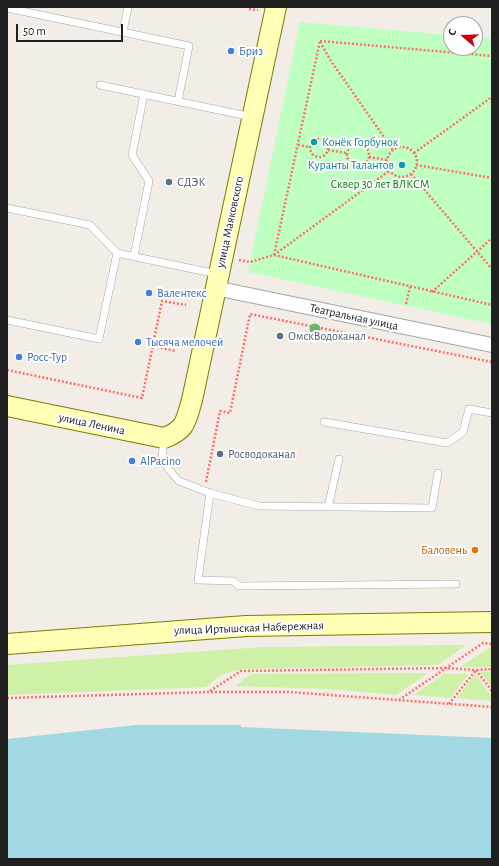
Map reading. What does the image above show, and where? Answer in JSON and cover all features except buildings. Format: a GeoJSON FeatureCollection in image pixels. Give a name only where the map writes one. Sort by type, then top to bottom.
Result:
{"type":"FeatureCollection","features":[{"type":"Feature","properties":{"kind":"main road","name":"улица Маяковского"},"geometry":{"type":"LineString","coordinates":[[170,436],[185,422],[192,400],[252,117],[268,9]]}},
{"type":"Feature","properties":{"kind":"main road","name":"улица Ленина"},"geometry":{"type":"LineString","coordinates":[[7,406],[170,436]]}},
{"type":"Feature","properties":{"kind":"main road","name":"улица Иртышская Набережная"},"geometry":{"type":"LineString","coordinates":[[7,644],[246,626],[492,622]]}},
{"type":"Feature","properties":{"kind":"street","name":"Театральная улица"},"geometry":{"type":"LineString","coordinates":[[218,273],[492,345]]}},
{"type":"Feature","properties":{"kind":"lane"},"geometry":{"type":"LineString","coordinates":[[123,32],[128,7]]}},
{"type":"Feature","properties":{"kind":"lane"},"geometry":{"type":"LineString","coordinates":[[7,8],[189,46],[178,101]]}},
{"type":"Feature","properties":{"kind":"lane"},"geometry":{"type":"LineString","coordinates":[[100,85],[252,117]]}},
{"type":"Feature","properties":{"kind":"lane"},"geometry":{"type":"LineString","coordinates":[[134,256],[149,181],[132,155],[144,94]]}},
{"type":"Feature","properties":{"kind":"lane"},"geometry":{"type":"LineString","coordinates":[[7,208],[90,225],[117,253],[218,273]]}},
{"type":"Feature","properties":{"kind":"lane"},"geometry":{"type":"LineString","coordinates":[[7,320],[99,339],[117,253]]}},
{"type":"Feature","properties":{"kind":"lane"},"geometry":{"type":"LineString","coordinates":[[324,422],[447,443],[462,432],[469,409],[492,413]]}},
{"type":"Feature","properties":{"kind":"lane"},"geometry":{"type":"LineString","coordinates":[[170,436],[162,457],[169,470],[179,481],[259,506],[432,508],[438,473]]}},
{"type":"Feature","properties":{"kind":"lane"},"geometry":{"type":"LineString","coordinates":[[328,507],[339,459]]}},
{"type":"Feature","properties":{"kind":"lane"},"geometry":{"type":"LineString","coordinates":[[208,491],[198,580],[233,581],[239,586],[456,584]]}},
{"type":"Feature","properties":{"kind":"path"},"geometry":{"type":"LineString","coordinates":[[249,8],[268,9]]}},
{"type":"Feature","properties":{"kind":"path"},"geometry":{"type":"LineString","coordinates":[[320,41],[492,56]]}},
{"type":"Feature","properties":{"kind":"path"},"geometry":{"type":"LineString","coordinates":[[274,255],[320,41]]}},
{"type":"Feature","properties":{"kind":"path"},"geometry":{"type":"LineString","coordinates":[[320,41],[330,61],[393,150]]}},
{"type":"Feature","properties":{"kind":"path"},"geometry":{"type":"LineString","coordinates":[[414,154],[492,97]]}},
{"type":"Feature","properties":{"kind":"path"},"geometry":{"type":"LineString","coordinates":[[318,139],[326,142],[328,150],[320,158],[312,154],[310,147],[314,140],[318,139]]}},
{"type":"Feature","properties":{"kind":"path"},"geometry":{"type":"LineString","coordinates":[[357,144],[366,148],[369,157],[367,162],[358,167],[349,163],[346,153],[352,145],[357,144]]}},
{"type":"Feature","properties":{"kind":"path"},"geometry":{"type":"LineString","coordinates":[[298,145],[310,147]]}},
{"type":"Feature","properties":{"kind":"path"},"geometry":{"type":"LineString","coordinates":[[400,147],[406,148],[414,154],[416,158],[416,165],[411,174],[403,178],[398,177],[389,171],[387,160],[393,150],[400,147]]}},
{"type":"Feature","properties":{"kind":"path"},"geometry":{"type":"LineString","coordinates":[[328,150],[346,153]]}},
{"type":"Feature","properties":{"kind":"path"},"geometry":{"type":"LineString","coordinates":[[369,157],[387,160]]}},
{"type":"Feature","properties":{"kind":"path"},"geometry":{"type":"LineString","coordinates":[[416,165],[492,178]]}},
{"type":"Feature","properties":{"kind":"path"},"geometry":{"type":"LineString","coordinates":[[218,273],[274,255],[389,171]]}},
{"type":"Feature","properties":{"kind":"path"},"geometry":{"type":"LineString","coordinates":[[411,174],[492,269]]}},
{"type":"Feature","properties":{"kind":"path"},"geometry":{"type":"LineString","coordinates":[[432,292],[492,238]]}},
{"type":"Feature","properties":{"kind":"path"},"geometry":{"type":"LineString","coordinates":[[274,255],[492,305]]}},
{"type":"Feature","properties":{"kind":"path"},"geometry":{"type":"LineString","coordinates":[[406,304],[410,287]]}},
{"type":"Feature","properties":{"kind":"path"},"geometry":{"type":"LineString","coordinates":[[7,370],[142,398],[162,301],[186,305]]}},
{"type":"Feature","properties":{"kind":"path"},"geometry":{"type":"LineString","coordinates":[[208,491],[220,411],[230,413],[250,314],[492,362]]}},
{"type":"Feature","properties":{"kind":"path"},"geometry":{"type":"LineString","coordinates":[[153,346],[176,351]]}},
{"type":"Feature","properties":{"kind":"path"},"geometry":{"type":"LineString","coordinates":[[399,700],[483,643],[492,644]]}},
{"type":"Feature","properties":{"kind":"path"},"geometry":{"type":"LineString","coordinates":[[209,692],[242,672],[445,668],[476,670],[492,669]]}},
{"type":"Feature","properties":{"kind":"path"},"geometry":{"type":"LineString","coordinates":[[476,670],[492,691]]}},
{"type":"Feature","properties":{"kind":"path"},"geometry":{"type":"LineString","coordinates":[[449,704],[476,670]]}},
{"type":"Feature","properties":{"kind":"path"},"geometry":{"type":"LineString","coordinates":[[7,698],[209,692],[297,692],[492,707]]}},
{"type":"Feature","properties":{"kind":"green space","name":"Сквер 30 лет ВЛКСМ"},"geometry":{"type":"Polygon","coordinates":[[[300,22],[443,34],[443,56],[483,56],[483,38],[492,39],[492,324],[248,272],[300,22]]]}},
{"type":"Feature","properties":{"kind":"green space"},"geometry":{"type":"Polygon","coordinates":[[[466,645],[438,665],[244,669],[223,675],[206,687],[7,695],[7,665],[264,647],[466,645]]]}},
{"type":"Feature","properties":{"kind":"green space"},"geometry":{"type":"Polygon","coordinates":[[[492,646],[492,667],[460,667],[492,646]]]}},
{"type":"Feature","properties":{"kind":"green space"},"geometry":{"type":"Polygon","coordinates":[[[480,672],[492,672],[492,687],[480,672]]]}},
{"type":"Feature","properties":{"kind":"green space"},"geometry":{"type":"Polygon","coordinates":[[[428,673],[396,695],[330,689],[235,686],[251,674],[428,673]]]}},
{"type":"Feature","properties":{"kind":"green space"},"geometry":{"type":"Polygon","coordinates":[[[444,674],[469,674],[450,698],[414,695],[444,674]]]}},
{"type":"Feature","properties":{"kind":"green space"},"geometry":{"type":"Polygon","coordinates":[[[475,674],[492,696],[492,701],[457,698],[475,674]]]}},
{"type":"Feature","properties":{"kind":"water"},"geometry":{"type":"Polygon","coordinates":[[[136,725],[241,725],[241,727],[492,738],[492,859],[7,859],[7,739],[136,725]]]}},
{"type":"Feature","properties":{"kind":"place","name":"Бриз"},"geometry":{"type":"Point","coordinates":[231,51]}},
{"type":"Feature","properties":{"kind":"place","name":"Конёк Горбунок"},"geometry":{"type":"Point","coordinates":[314,142]}},
{"type":"Feature","properties":{"kind":"place","name":"Куранты Талантов"},"geometry":{"type":"Point","coordinates":[402,165]}},
{"type":"Feature","properties":{"kind":"place","name":"СДЭК"},"geometry":{"type":"Point","coordinates":[169,182]}},
{"type":"Feature","properties":{"kind":"place","name":"Валентекс"},"geometry":{"type":"Point","coordinates":[149,293]}},
{"type":"Feature","properties":{"kind":"place","name":"ОмскВодоканал"},"geometry":{"type":"Point","coordinates":[280,336]}},
{"type":"Feature","properties":{"kind":"place","name":"Тысяча мелочей"},"geometry":{"type":"Point","coordinates":[138,342]}},
{"type":"Feature","properties":{"kind":"place","name":"Росс-Тур"},"geometry":{"type":"Point","coordinates":[19,357]}},
{"type":"Feature","properties":{"kind":"place","name":"Росводоканал"},"geometry":{"type":"Point","coordinates":[220,454]}},
{"type":"Feature","properties":{"kind":"place","name":"AlPacino"},"geometry":{"type":"Point","coordinates":[132,461]}},
{"type":"Feature","properties":{"kind":"place","name":"Баловень"},"geometry":{"type":"Point","coordinates":[475,550]}}]}
